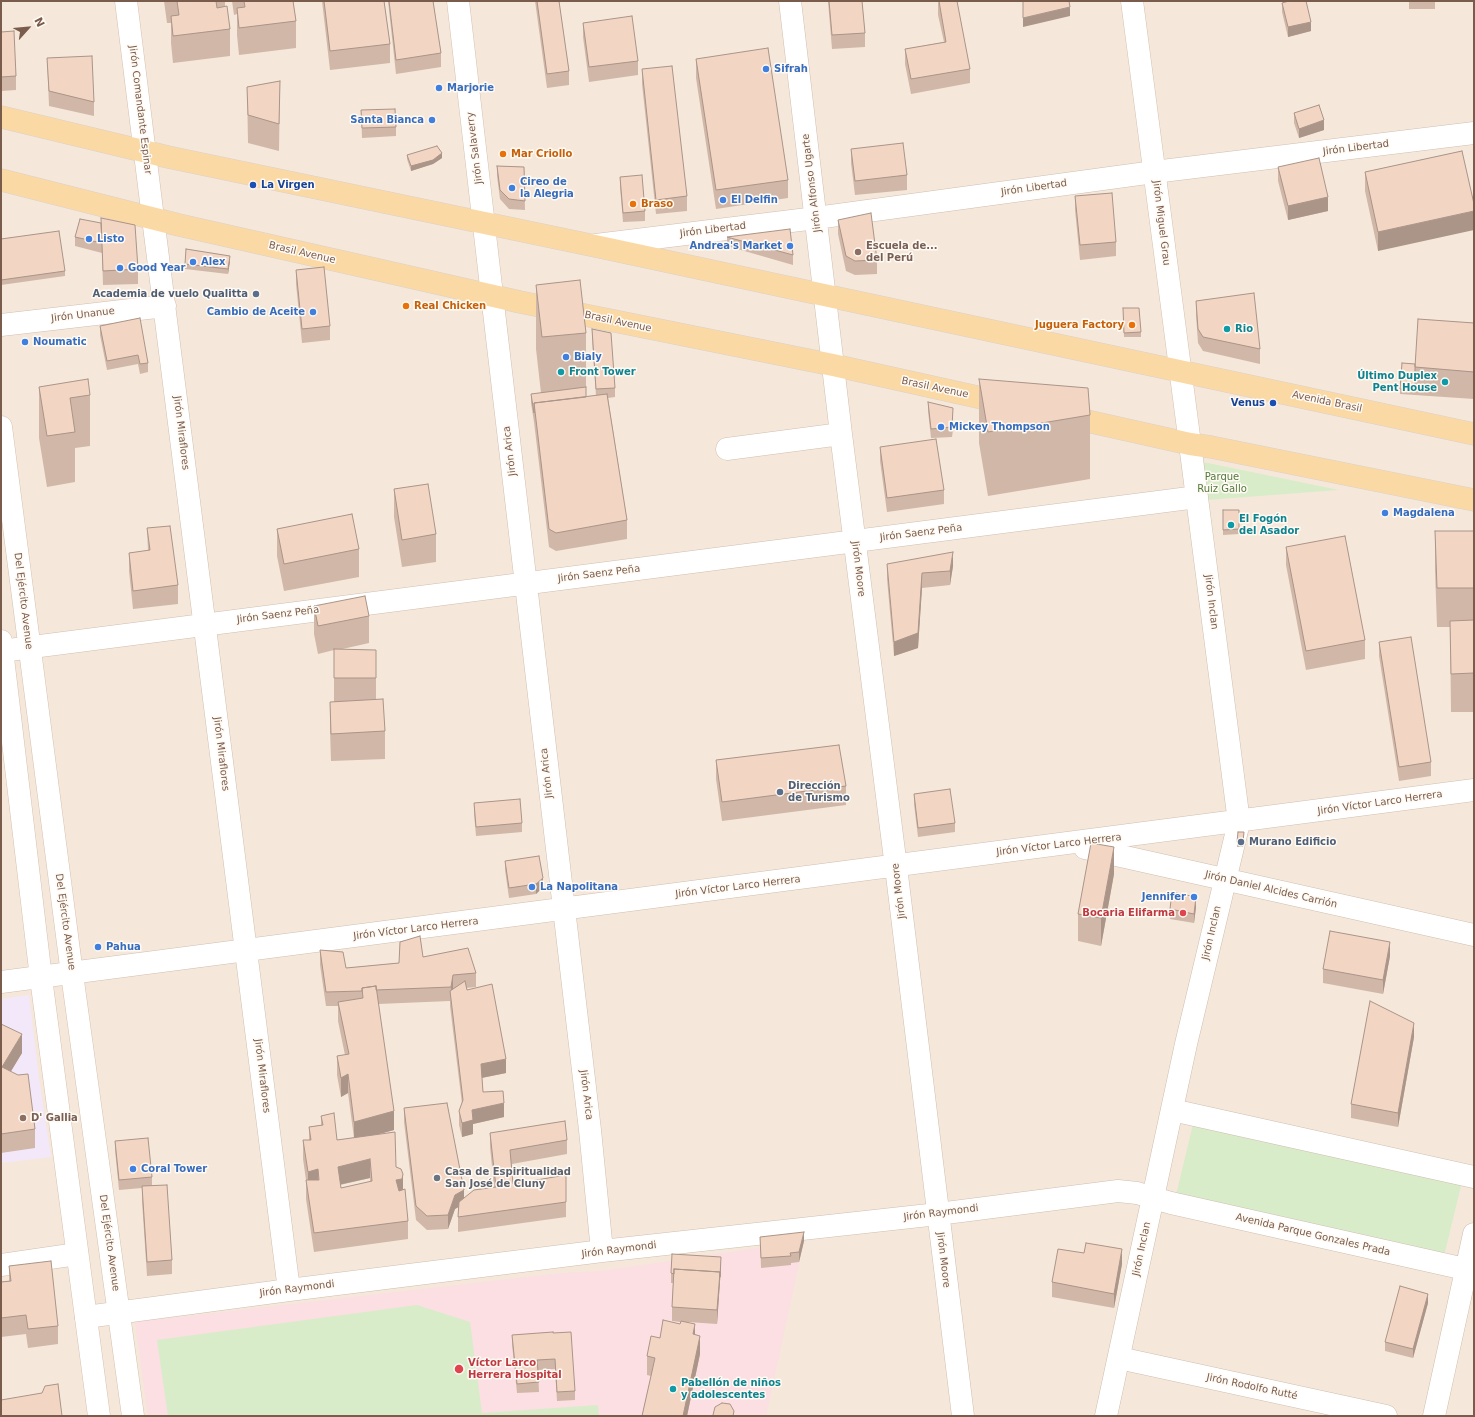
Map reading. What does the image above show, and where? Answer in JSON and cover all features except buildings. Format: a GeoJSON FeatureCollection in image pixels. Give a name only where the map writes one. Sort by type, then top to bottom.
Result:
{"type":"FeatureCollection","features":[{"type":"Feature","properties":{"kind":"main road"},"geometry":{"type":"LineString","coordinates":[[1,117],[145,152],[595,246],[1181,372]]}},
{"type":"Feature","properties":{"kind":"main road","name":"Brasil Avenue"},"geometry":{"type":"LineString","coordinates":[[1,180],[153,218],[492,295],[641,327],[833,365],[1190,444]]}},
{"type":"Feature","properties":{"kind":"main road","name":"Avenida Brasil"},"geometry":{"type":"LineString","coordinates":[[1181,372],[1474,434]]}},
{"type":"Feature","properties":{"kind":"main road"},"geometry":{"type":"LineString","coordinates":[[1190,444],[1474,500]]}},
{"type":"Feature","properties":{"kind":"street","name":"Jirón Comandante Espinar"},"geometry":{"type":"LineString","coordinates":[[126,1],[153,218]]}},
{"type":"Feature","properties":{"kind":"street","name":"Jirón Salaverry"},"geometry":{"type":"LineString","coordinates":[[458,1],[492,295]]}},
{"type":"Feature","properties":{"kind":"street","name":"Jirón Alfonso Ugarte"},"geometry":{"type":"LineString","coordinates":[[790,1],[833,365]]}},
{"type":"Feature","properties":{"kind":"street","name":"Jirón Miguel Grau"},"geometry":{"type":"LineString","coordinates":[[1132,1],[1190,444]]}},
{"type":"Feature","properties":{"kind":"street","name":"Jirón Libertad"},"geometry":{"type":"LineString","coordinates":[[595,246],[816,218],[1154,172],[1474,134]]}},
{"type":"Feature","properties":{"kind":"street","name":"Jirón Miraflores"},"geometry":{"type":"LineString","coordinates":[[153,218],[289,1290]]}},
{"type":"Feature","properties":{"kind":"street","name":"Jirón Arica"},"geometry":{"type":"LineString","coordinates":[[492,295],[590,1130],[602,1251]]}},
{"type":"Feature","properties":{"kind":"street","name":"Jirón Unanue"},"geometry":{"type":"LineString","coordinates":[[1,325],[165,306]]}},
{"type":"Feature","properties":{"kind":"street","name":"Jirón Moore"},"geometry":{"type":"LineString","coordinates":[[833,365],[963,1416]]}},
{"type":"Feature","properties":{"kind":"street","name":"Del Ejército Avenue"},"geometry":{"type":"LineString","coordinates":[[1,427],[72,974],[133,1416]]}},
{"type":"Feature","properties":{"kind":"street"},"geometry":{"type":"LineString","coordinates":[[727,449],[841,434]]}},
{"type":"Feature","properties":{"kind":"street","name":"Jirón Inclan"},"geometry":{"type":"LineString","coordinates":[[1106,1416],[1172,1110],[1224,879],[1239,822],[1190,444]]}},
{"type":"Feature","properties":{"kind":"street","name":"Jirón Saenz Peña"},"geometry":{"type":"LineString","coordinates":[[1,647],[29,647],[205,625],[1197,497]]}},
{"type":"Feature","properties":{"kind":"street"},"geometry":{"type":"LineString","coordinates":[[1,647],[41,978],[99,1416]]}},
{"type":"Feature","properties":{"kind":"street","name":"Jirón Víctor Larco Herrera"},"geometry":{"type":"LineString","coordinates":[[1,982],[1239,822],[1474,790]]}},
{"type":"Feature","properties":{"kind":"street","name":"Jirón Daniel Alcides Carrión"},"geometry":{"type":"LineString","coordinates":[[1068,844],[1474,935]]}},
{"type":"Feature","properties":{"kind":"street"},"geometry":{"type":"LineString","coordinates":[[1172,1110],[1474,1176]]}},
{"type":"Feature","properties":{"kind":"street","name":"Jirón Raymondi"},"geometry":{"type":"LineString","coordinates":[[86,1317],[602,1251],[938,1214],[1118,1192],[1137,1193],[1153,1197]]}},
{"type":"Feature","properties":{"kind":"street","name":"Avenida Parque Gonzales Prada"},"geometry":{"type":"LineString","coordinates":[[1153,1197],[1171,1203],[1470,1270]]}},
{"type":"Feature","properties":{"kind":"street"},"geometry":{"type":"LineString","coordinates":[[1434,1416],[1470,1270],[1474,1234]]}},
{"type":"Feature","properties":{"kind":"street"},"geometry":{"type":"LineString","coordinates":[[1,1265],[77,1254]]}},
{"type":"Feature","properties":{"kind":"street","name":"Jirón Rodolfo Rutté"},"geometry":{"type":"LineString","coordinates":[[1119,1358],[1386,1416]]}},
{"type":"Feature","properties":{"kind":"shaded area"},"geometry":{"type":"Polygon","coordinates":[[[1,1],[1474,1],[1474,1416],[1,1416],[1,1]]]}},
{"type":"Feature","properties":{"kind":"shaded area","name":"D' Gallia"},"geometry":{"type":"Polygon","coordinates":[[[29,995],[39,1079],[51,1157],[1,1163],[1,999],[29,995]]]}},
{"type":"Feature","properties":{"kind":"shaded area","name":"Víctor Larco Herrera Hospital"},"geometry":{"type":"Polygon","coordinates":[[[804,1241],[766,1416],[148,1416],[135,1322],[561,1273],[602,1271],[804,1241]]]}},
{"type":"Feature","properties":{"kind":"green space","name":"Parque Ruiz Gallo"},"geometry":{"type":"Polygon","coordinates":[[[1203,462],[1339,490],[1207,500],[1203,462]]]}},
{"type":"Feature","properties":{"kind":"green space"},"geometry":{"type":"Polygon","coordinates":[[[1193,1124],[1462,1182],[1444,1256],[1176,1195],[1193,1124]]]}},
{"type":"Feature","properties":{"kind":"green space"},"geometry":{"type":"Polygon","coordinates":[[[417,1305],[470,1322],[482,1413],[598,1405],[599,1416],[168,1416],[157,1340],[417,1305]]]}},
{"type":"Feature","properties":{"kind":"place","name":"Sifrah"},"geometry":{"type":"Point","coordinates":[766,69]}},
{"type":"Feature","properties":{"kind":"place","name":"Marjorie"},"geometry":{"type":"Point","coordinates":[439,88]}},
{"type":"Feature","properties":{"kind":"place","name":"Santa Bianca"},"geometry":{"type":"Point","coordinates":[432,120]}},
{"type":"Feature","properties":{"kind":"place","name":"Mar Criollo"},"geometry":{"type":"Point","coordinates":[503,154]}},
{"type":"Feature","properties":{"kind":"place","name":"La Virgen"},"geometry":{"type":"Point","coordinates":[253,185]}},
{"type":"Feature","properties":{"kind":"place","name":"Cireo de la Alegria"},"geometry":{"type":"Point","coordinates":[512,188]}},
{"type":"Feature","properties":{"kind":"place","name":"El Delfin"},"geometry":{"type":"Point","coordinates":[723,200]}},
{"type":"Feature","properties":{"kind":"place","name":"Braso"},"geometry":{"type":"Point","coordinates":[633,204]}},
{"type":"Feature","properties":{"kind":"place","name":"Listo"},"geometry":{"type":"Point","coordinates":[89,239]}},
{"type":"Feature","properties":{"kind":"place","name":"Andrea's Market"},"geometry":{"type":"Point","coordinates":[790,246]}},
{"type":"Feature","properties":{"kind":"place","name":"Escuela de... del Perú"},"geometry":{"type":"Point","coordinates":[858,252]}},
{"type":"Feature","properties":{"kind":"place","name":"Alex"},"geometry":{"type":"Point","coordinates":[193,262]}},
{"type":"Feature","properties":{"kind":"place","name":"Good Year"},"geometry":{"type":"Point","coordinates":[120,268]}},
{"type":"Feature","properties":{"kind":"place","name":"Academia de vuelo Qualitta"},"geometry":{"type":"Point","coordinates":[256,294]}},
{"type":"Feature","properties":{"kind":"place","name":"Real Chicken"},"geometry":{"type":"Point","coordinates":[406,306]}},
{"type":"Feature","properties":{"kind":"place","name":"Cambio de Aceite"},"geometry":{"type":"Point","coordinates":[313,312]}},
{"type":"Feature","properties":{"kind":"place","name":"Juguera Factory"},"geometry":{"type":"Point","coordinates":[1132,325]}},
{"type":"Feature","properties":{"kind":"place","name":"Rio"},"geometry":{"type":"Point","coordinates":[1227,329]}},
{"type":"Feature","properties":{"kind":"place","name":"Noumatic"},"geometry":{"type":"Point","coordinates":[25,342]}},
{"type":"Feature","properties":{"kind":"place","name":"Bialy"},"geometry":{"type":"Point","coordinates":[566,357]}},
{"type":"Feature","properties":{"kind":"place","name":"Front Tower"},"geometry":{"type":"Point","coordinates":[561,372]}},
{"type":"Feature","properties":{"kind":"place","name":"Último Duplex Pent House"},"geometry":{"type":"Point","coordinates":[1445,382]}},
{"type":"Feature","properties":{"kind":"place","name":"Venus"},"geometry":{"type":"Point","coordinates":[1273,403]}},
{"type":"Feature","properties":{"kind":"place","name":"Mickey Thompson"},"geometry":{"type":"Point","coordinates":[941,427]}},
{"type":"Feature","properties":{"kind":"place","name":"Magdalena"},"geometry":{"type":"Point","coordinates":[1385,513]}},
{"type":"Feature","properties":{"kind":"place","name":"El Fogón del Asador"},"geometry":{"type":"Point","coordinates":[1231,525]}},
{"type":"Feature","properties":{"kind":"place","name":"Dirección de Turismo"},"geometry":{"type":"Point","coordinates":[780,792]}},
{"type":"Feature","properties":{"kind":"place","name":"Murano Edificio"},"geometry":{"type":"Point","coordinates":[1241,842]}},
{"type":"Feature","properties":{"kind":"place","name":"La Napolitana"},"geometry":{"type":"Point","coordinates":[532,887]}},
{"type":"Feature","properties":{"kind":"place","name":"Jennifer"},"geometry":{"type":"Point","coordinates":[1194,897]}},
{"type":"Feature","properties":{"kind":"place","name":"Bocaria Elifarma"},"geometry":{"type":"Point","coordinates":[1183,913]}},
{"type":"Feature","properties":{"kind":"place","name":"Pahua"},"geometry":{"type":"Point","coordinates":[98,947]}},
{"type":"Feature","properties":{"kind":"place","name":"D' Gallia"},"geometry":{"type":"Point","coordinates":[23,1118]}},
{"type":"Feature","properties":{"kind":"place","name":"Coral Tower"},"geometry":{"type":"Point","coordinates":[133,1169]}},
{"type":"Feature","properties":{"kind":"place","name":"Casa de Espiritualidad San José de Cluny"},"geometry":{"type":"Point","coordinates":[437,1178]}},
{"type":"Feature","properties":{"kind":"place","name":"Víctor Larco Herrera Hospital"},"geometry":{"type":"Point","coordinates":[459,1369]}},
{"type":"Feature","properties":{"kind":"place","name":"Pabellón de niños y adolescentes"},"geometry":{"type":"Point","coordinates":[673,1389]}}]}
